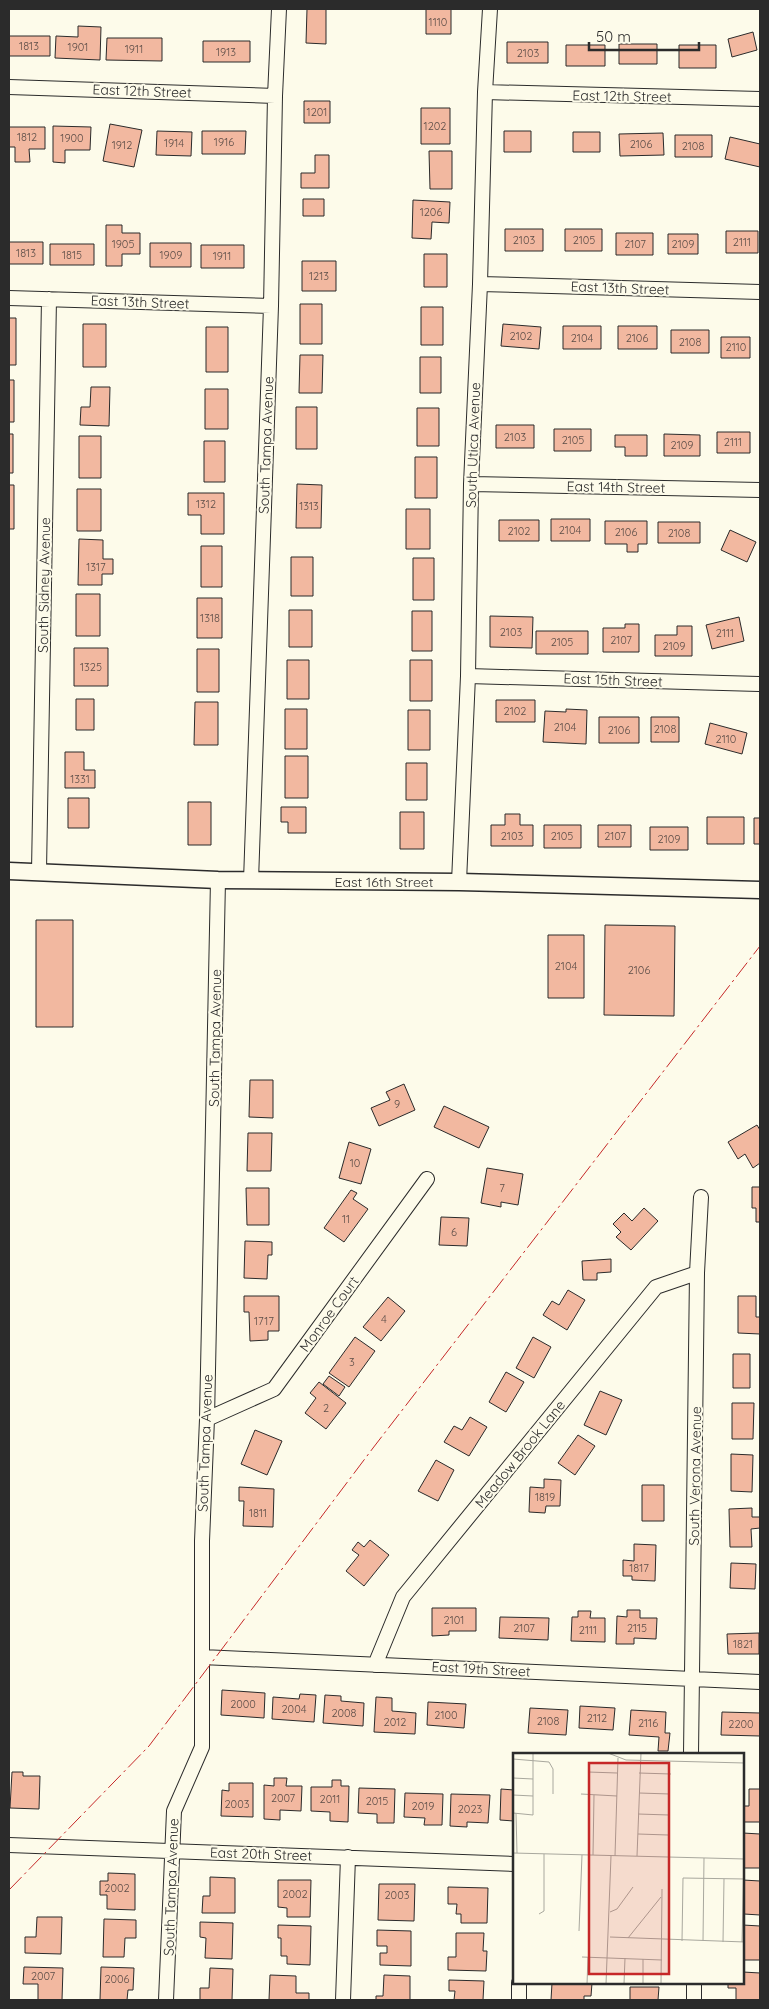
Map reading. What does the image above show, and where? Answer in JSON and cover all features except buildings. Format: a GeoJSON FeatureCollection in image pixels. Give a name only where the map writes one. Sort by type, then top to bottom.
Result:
{"type":"FeatureCollection","features":[{"type":"Feature","properties":{"kind":"street","name":"South Tampa Avenue"},"geometry":{"type":"LineString","coordinates":[[251,881],[271,306],[275,96],[279,9]]}},
{"type":"Feature","properties":{"kind":"street","name":"South Utica Avenue"},"geometry":{"type":"LineString","coordinates":[[459,882],[468,676],[471,484],[480,284],[485,92],[490,9]]}},
{"type":"Feature","properties":{"kind":"street","name":"East 12th Street"},"geometry":{"type":"LineString","coordinates":[[9,87],[275,96]]}},
{"type":"Feature","properties":{"kind":"street","name":"East 12th Street"},"geometry":{"type":"LineString","coordinates":[[485,92],[760,99]]}},
{"type":"Feature","properties":{"kind":"street","name":"East 13th Street"},"geometry":{"type":"LineString","coordinates":[[480,284],[760,292]]}},
{"type":"Feature","properties":{"kind":"street","name":"East 13th Street"},"geometry":{"type":"LineString","coordinates":[[9,298],[271,306]]}},
{"type":"Feature","properties":{"kind":"street","name":"South Sidney Avenue"},"geometry":{"type":"LineString","coordinates":[[39,871],[49,299]]}},
{"type":"Feature","properties":{"kind":"street","name":"East 14th Street"},"geometry":{"type":"LineString","coordinates":[[471,484],[760,490]]}},
{"type":"Feature","properties":{"kind":"street","name":"East 15th Street"},"geometry":{"type":"LineString","coordinates":[[468,676],[758,684]]}},
{"type":"Feature","properties":{"kind":"street","name":"East 16th Street"},"geometry":{"type":"LineString","coordinates":[[9,871],[251,881],[459,882],[760,890]]}},
{"type":"Feature","properties":{"kind":"street","name":"South Tampa Avenue"},"geometry":{"type":"LineString","coordinates":[[166,2000],[174,1811],[202,1747],[202,1541],[218,880]]}},
{"type":"Feature","properties":{"kind":"street","name":"Monroe Court"},"geometry":{"type":"LineString","coordinates":[[206,1418],[274,1389],[427,1179]]}},
{"type":"Feature","properties":{"kind":"street","name":"South Verona Avenue"},"geometry":{"type":"LineString","coordinates":[[691,1753],[697,1273],[701,1197]]}},
{"type":"Feature","properties":{"kind":"street","name":"Meadow Brook Lane"},"geometry":{"type":"LineString","coordinates":[[375,1664],[404,1597],[656,1287],[697,1273]]}},
{"type":"Feature","properties":{"kind":"street","name":"East 19th Street"},"geometry":{"type":"LineString","coordinates":[[202,1657],[760,1682]]}},
{"type":"Feature","properties":{"kind":"street","name":"East 20th Street"},"geometry":{"type":"LineString","coordinates":[[9,1844],[513,1864]]}},
{"type":"Feature","properties":{"kind":"street"},"geometry":{"type":"LineString","coordinates":[[343,2000],[348,1857]]}},
{"type":"Feature","properties":{"kind":"street"},"geometry":{"type":"LineString","coordinates":[[519,1984],[519,2000]]}},
{"type":"Feature","properties":{"kind":"street"},"geometry":{"type":"LineString","coordinates":[[694,1984],[694,2000]]}},
{"type":"Feature","properties":{"kind":"power"},"geometry":{"type":"LineString","coordinates":[[9,1890],[149,1746],[373,1448],[760,946]]}}]}
